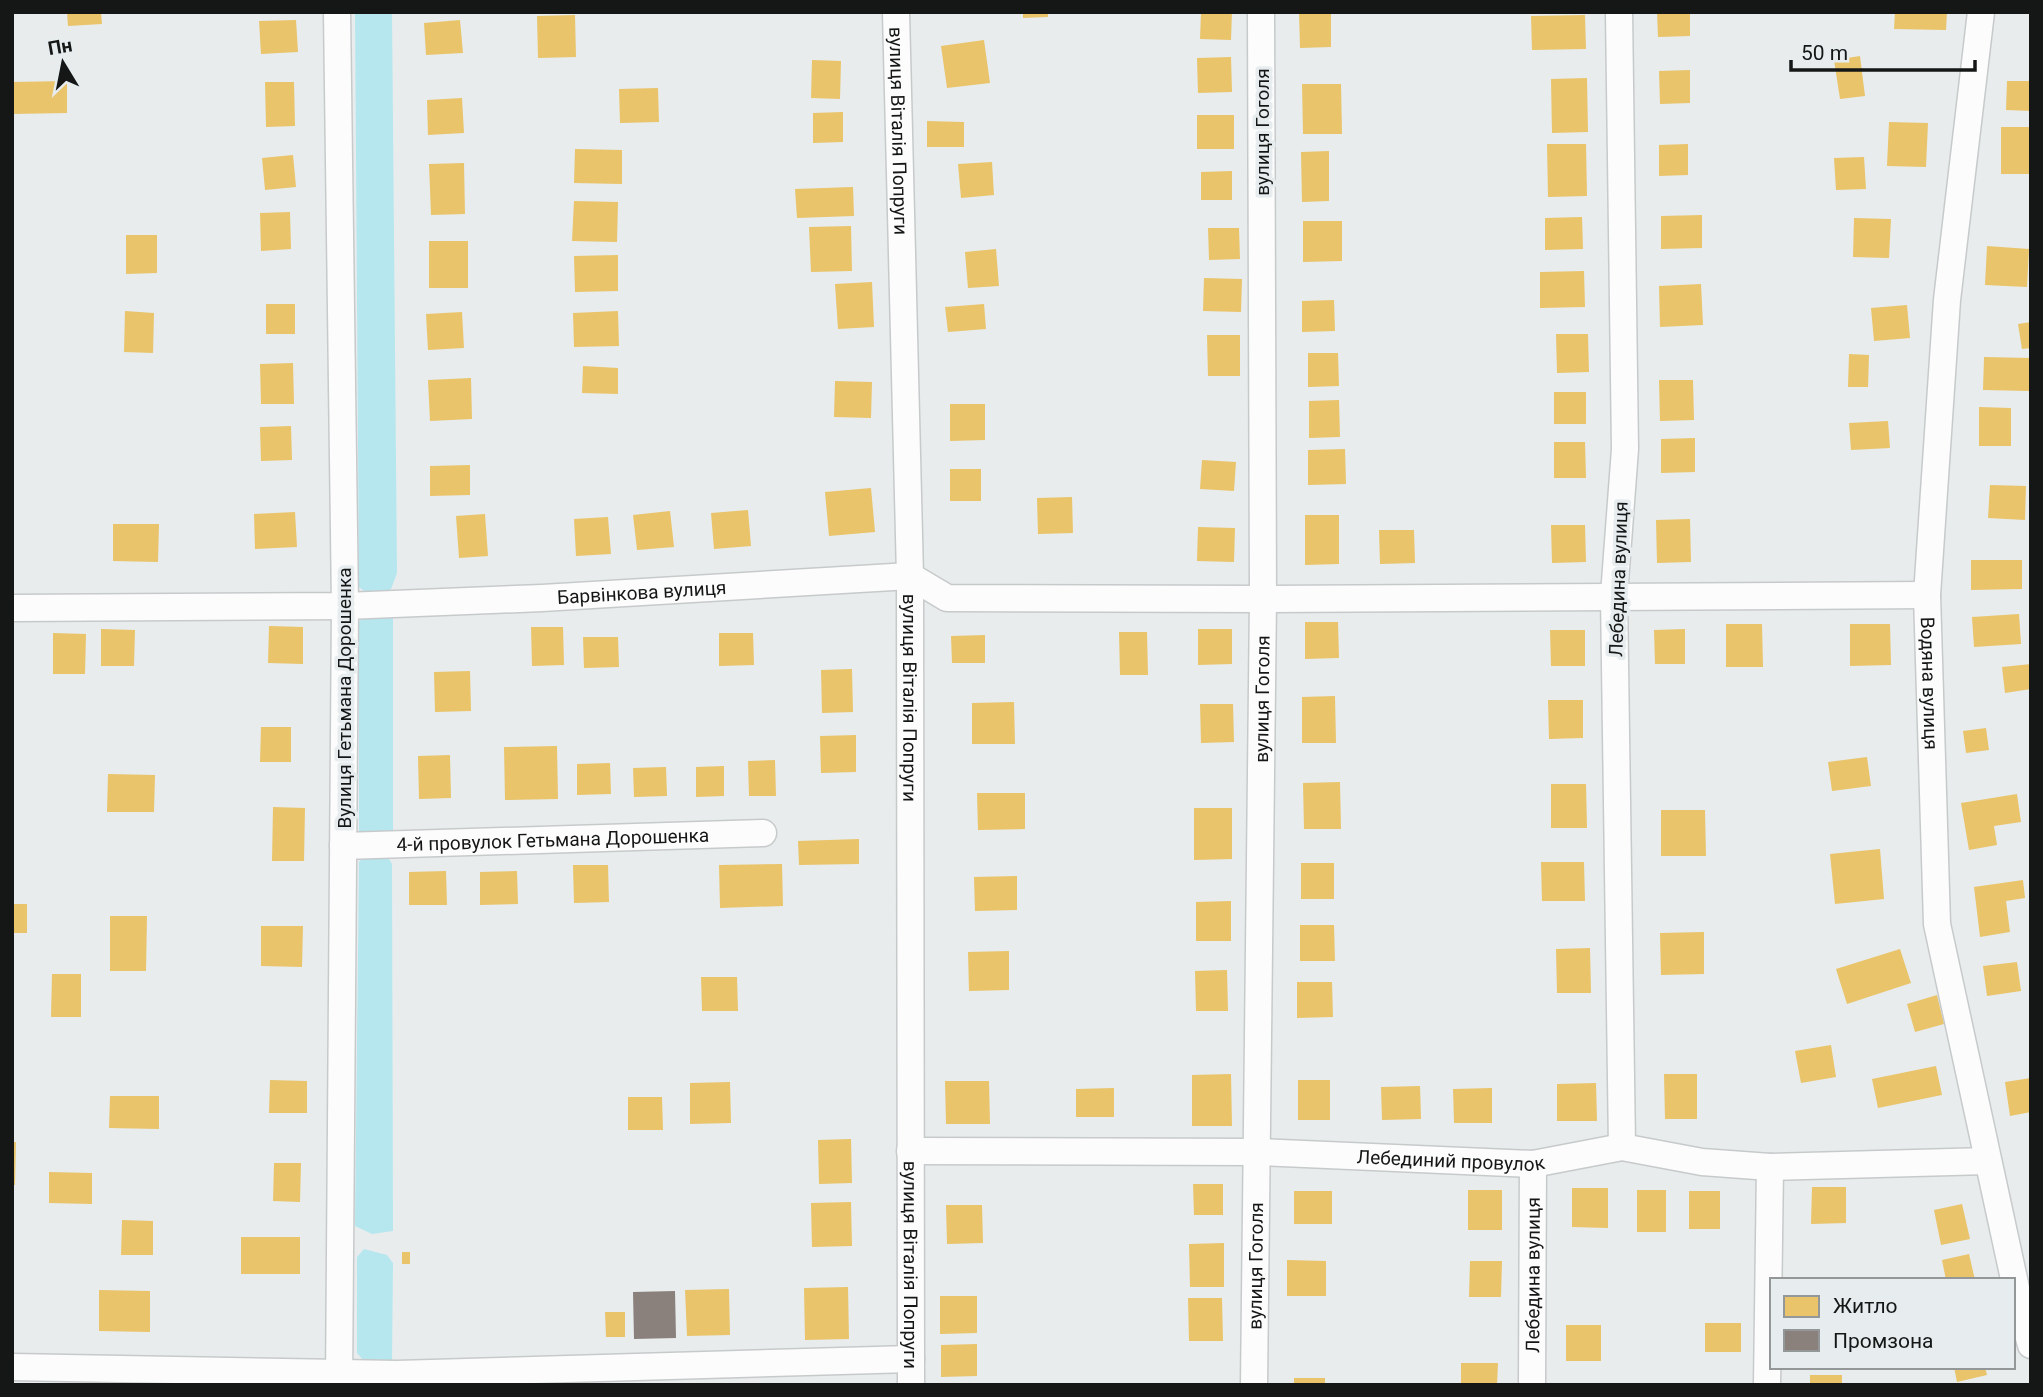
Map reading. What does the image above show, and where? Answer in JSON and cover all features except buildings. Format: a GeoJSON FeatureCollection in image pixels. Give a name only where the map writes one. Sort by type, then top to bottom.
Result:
{"type":"FeatureCollection","features":[{"type":"Feature","properties":{"kind":"street","name":"Вулиця Гетьмана Дорошенка"},"geometry":{"type":"LineString","coordinates":[[337,12],[345,606],[339,1378]]}},
{"type":"Feature","properties":{"kind":"street","name":"вулиця Віталія Попруги"},"geometry":{"type":"LineString","coordinates":[[896,12],[910,576],[911,1372]]}},
{"type":"Feature","properties":{"kind":"street","name":"вулиця Гоголя"},"geometry":{"type":"LineString","coordinates":[[1254,1385],[1259,1152],[1263,599],[1261,12]]}},
{"type":"Feature","properties":{"kind":"street","name":"Лебедина вулиця"},"geometry":{"type":"LineString","coordinates":[[1619,12],[1625,449],[1614,595],[1622,1147]]}},
{"type":"Feature","properties":{"kind":"street","name":"Водяна вулиця"},"geometry":{"type":"LineString","coordinates":[[1981,12],[1947,300],[1927,595],[1937,924],[2031,1345]]}},
{"type":"Feature","properties":{"kind":"street","name":"Барвінкова вулиця"},"geometry":{"type":"LineString","coordinates":[[12,608],[345,606],[556,598],[910,576]]}},
{"type":"Feature","properties":{"kind":"street"},"geometry":{"type":"LineString","coordinates":[[910,576],[947,598],[1927,595]]}},
{"type":"Feature","properties":{"kind":"street","name":"4-й провулок Гетьмана Дорошенка"},"geometry":{"type":"LineString","coordinates":[[343,846],[763,833]]}},
{"type":"Feature","properties":{"kind":"street","name":"Лебединий провулок"},"geometry":{"type":"LineString","coordinates":[[910,1152],[1259,1152],[1533,1164],[1622,1147],[1702,1162],[1770,1167],[1988,1161]]}},
{"type":"Feature","properties":{"kind":"street","name":"Лебедина вулиця"},"geometry":{"type":"LineString","coordinates":[[1532,1385],[1533,1164]]}},
{"type":"Feature","properties":{"kind":"street"},"geometry":{"type":"LineString","coordinates":[[1767,1385],[1770,1167]]}},
{"type":"Feature","properties":{"kind":"street"},"geometry":{"type":"LineString","coordinates":[[12,1367],[125,1376],[339,1378],[397,1374],[911,1372]]}},
{"type":"Feature","properties":{"kind":"shaded area"},"geometry":{"type":"Polygon","coordinates":[[[355,12],[392,12],[397,573],[391,589],[381,597],[369,595],[359,587],[355,12]]]}},
{"type":"Feature","properties":{"kind":"shaded area"},"geometry":{"type":"Polygon","coordinates":[[[367,612],[393,612],[393,833],[369,837],[359,831],[359,622],[367,612]]]}},
{"type":"Feature","properties":{"kind":"shaded area"},"geometry":{"type":"Polygon","coordinates":[[[367,853],[386,854],[392,864],[393,1231],[372,1234],[355,1226],[359,862],[367,853]]]}},
{"type":"Feature","properties":{"kind":"shaded area"},"geometry":{"type":"Polygon","coordinates":[[[364,1249],[387,1255],[393,1263],[392,1363],[366,1363],[357,1353],[357,1257],[364,1249]]]}}]}
